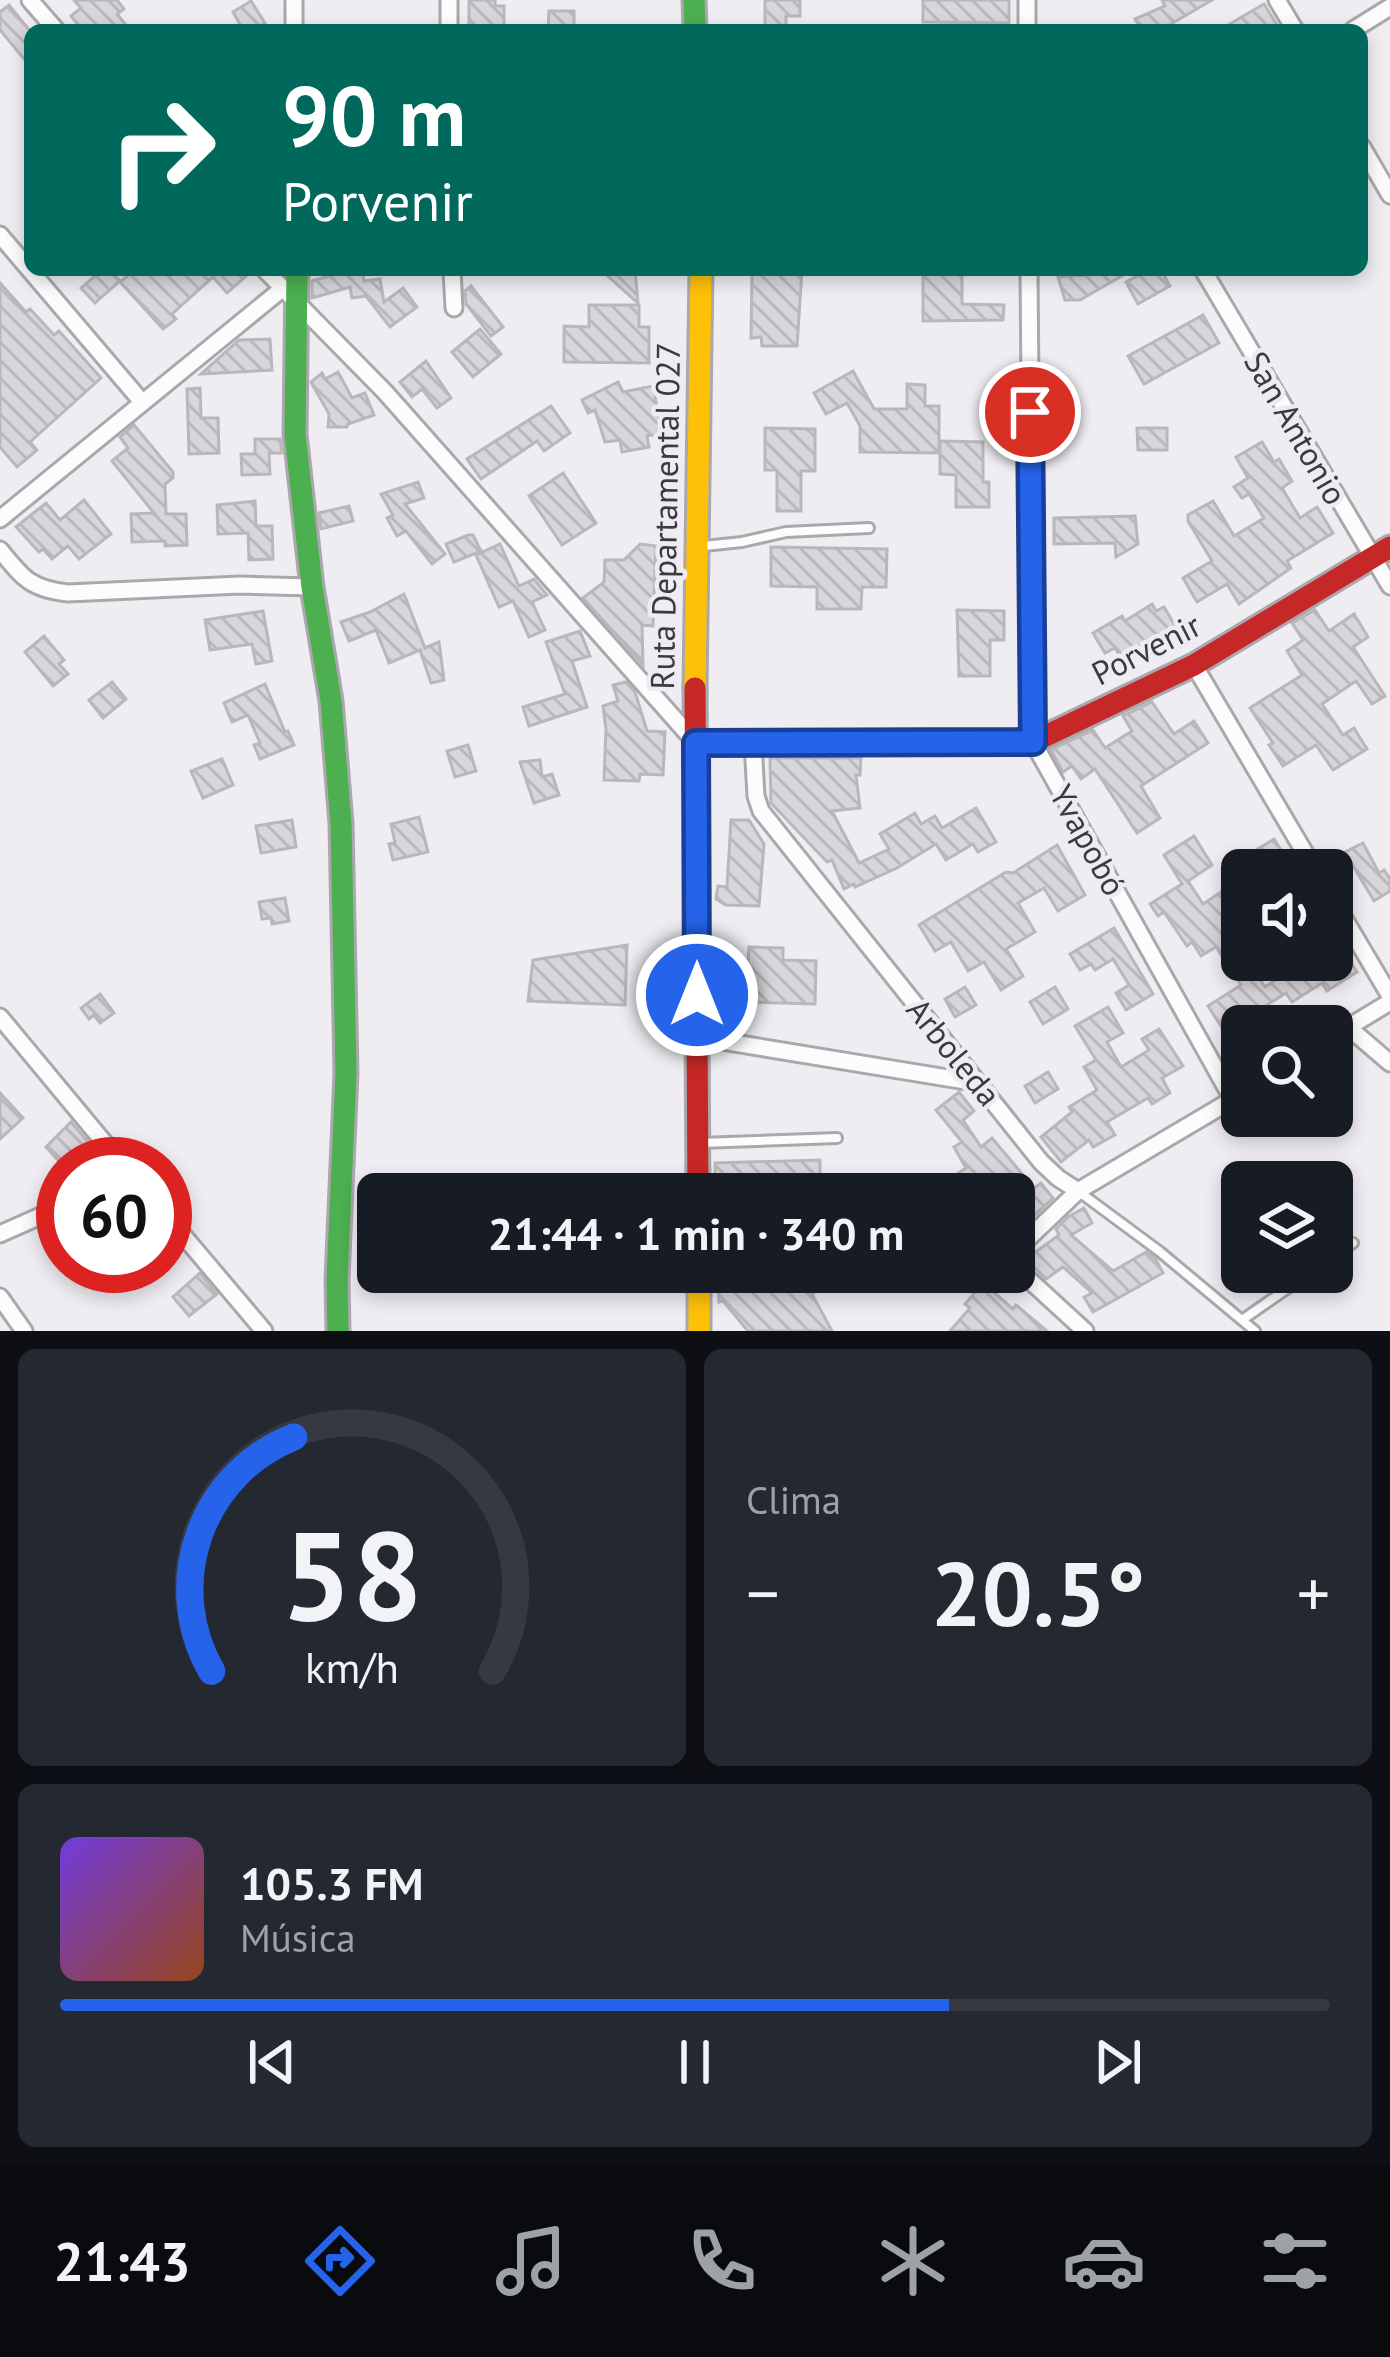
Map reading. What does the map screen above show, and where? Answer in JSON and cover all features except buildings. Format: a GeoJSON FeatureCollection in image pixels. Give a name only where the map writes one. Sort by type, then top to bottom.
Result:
{"type":"FeatureCollection","features":[{"type":"Feature","properties":{"kind":"street"},"geometry":{"type":"LineString","coordinates":[[30,0],[51,24]]}},
{"type":"Feature","properties":{"kind":"street"},"geometry":{"type":"LineString","coordinates":[[1363,24],[1390,7]]}},
{"type":"Feature","properties":{"kind":"street"},"geometry":{"type":"LineString","coordinates":[[1368,157],[1390,195]]}},
{"type":"Feature","properties":{"kind":"street"},"geometry":{"type":"LineString","coordinates":[[0,235],[24,263]]}},
{"type":"Feature","properties":{"kind":"street"},"geometry":{"type":"LineString","coordinates":[[35,276],[142,401]]}},
{"type":"Feature","properties":{"kind":"street"},"geometry":{"type":"LineString","coordinates":[[271,276],[385,392],[696,743]]}},
{"type":"Feature","properties":{"kind":"street"},"geometry":{"type":"LineString","coordinates":[[295,276],[289,296],[296,434],[312,587],[331,701],[340,823],[346,1073],[338,1331]]}},
{"type":"Feature","properties":{"kind":"street"},"geometry":{"type":"LineString","coordinates":[[452,276],[454,308]]}},
{"type":"Feature","properties":{"kind":"street","name":"Ruta Departamental 027"},"geometry":{"type":"LineString","coordinates":[[698,1173],[696,547],[701,276]]}},
{"type":"Feature","properties":{"kind":"street","name":"Yvapobó"},"geometry":{"type":"LineString","coordinates":[[1029,276],[1033,742],[1221,1068]]}},
{"type":"Feature","properties":{"kind":"street","name":"San Antonio"},"geometry":{"type":"LineString","coordinates":[[1207,276],[1382,553],[1390,586]]}},
{"type":"Feature","properties":{"kind":"street"},"geometry":{"type":"LineString","coordinates":[[0,519],[142,401],[289,296]]}},
{"type":"Feature","properties":{"kind":"street"},"geometry":{"type":"LineString","coordinates":[[0,550],[22,578],[43,591],[312,587]]}},
{"type":"Feature","properties":{"kind":"street","name":"Porvenir"},"geometry":{"type":"LineString","coordinates":[[696,743],[1033,742],[1194,665],[1382,553]]}},
{"type":"Feature","properties":{"kind":"street"},"geometry":{"type":"LineString","coordinates":[[1194,665],[1303,849]]}},
{"type":"Feature","properties":{"kind":"street","name":"Arboleda"},"geometry":{"type":"LineString","coordinates":[[753,743],[761,811],[1041,1162],[1078,1191]]}},
{"type":"Feature","properties":{"kind":"street"},"geometry":{"type":"LineString","coordinates":[[1353,935],[1390,999],[1353,1024]]}},
{"type":"Feature","properties":{"kind":"street"},"geometry":{"type":"LineString","coordinates":[[0,1017],[100,1137]]}},
{"type":"Feature","properties":{"kind":"street"},"geometry":{"type":"LineString","coordinates":[[1353,1031],[1390,1063]]}},
{"type":"Feature","properties":{"kind":"street"},"geometry":{"type":"LineString","coordinates":[[697,1037],[978,1083]]}},
{"type":"Feature","properties":{"kind":"street"},"geometry":{"type":"LineString","coordinates":[[1035,1232],[1078,1191],[1221,1107]]}},
{"type":"Feature","properties":{"kind":"street"},"geometry":{"type":"LineString","coordinates":[[0,1234],[36,1218]]}},
{"type":"Feature","properties":{"kind":"street"},"geometry":{"type":"LineString","coordinates":[[192,1246],[264,1331]]}},
{"type":"Feature","properties":{"kind":"street"},"geometry":{"type":"LineString","coordinates":[[1035,1285],[1085,1331]]}},
{"type":"Feature","properties":{"kind":"street"},"geometry":{"type":"LineString","coordinates":[[699,1293],[699,1331]]}},
{"type":"Feature","properties":{"kind":"street"},"geometry":{"type":"LineString","coordinates":[[0,1297],[24,1331]]}},
{"type":"Feature","properties":{"kind":"lane"},"geometry":{"type":"LineString","coordinates":[[696,547],[786,532],[869,528]]}},
{"type":"Feature","properties":{"kind":"lane"},"geometry":{"type":"LineString","coordinates":[[698,1143],[837,1138]]}},
{"type":"Feature","properties":{"kind":"lane"},"geometry":{"type":"LineString","coordinates":[[1078,1191],[1255,1331]]}},
{"type":"Feature","properties":{"kind":"lane"},"geometry":{"type":"LineString","coordinates":[[1241,1320],[1280,1293]]}},
{"type":"Feature","properties":{"kind":"traffic: fast"},"geometry":{"type":"LineString","coordinates":[[694,0],[695,24]]}},
{"type":"Feature","properties":{"kind":"traffic: fast"},"geometry":{"type":"LineString","coordinates":[[297,276],[295,434],[331,701],[341,823],[346,1073],[338,1331]]}},
{"type":"Feature","properties":{"kind":"traffic: slow"},"geometry":{"type":"LineString","coordinates":[[695,688],[701,276]]}},
{"type":"Feature","properties":{"kind":"traffic: slow"},"geometry":{"type":"LineString","coordinates":[[699,1293],[699,1331]]}},
{"type":"Feature","properties":{"kind":"traffic: jam"},"geometry":{"type":"LineString","coordinates":[[696,743],[1033,742],[1194,665],[1390,547]]}},
{"type":"Feature","properties":{"kind":"traffic: jam"},"geometry":{"type":"LineString","coordinates":[[695,688],[698,1173]]}},
{"type":"Feature","properties":{"kind":"route"},"geometry":{"type":"LineString","coordinates":[[697,995],[696,743],[1033,742],[1030,412]]}}]}
